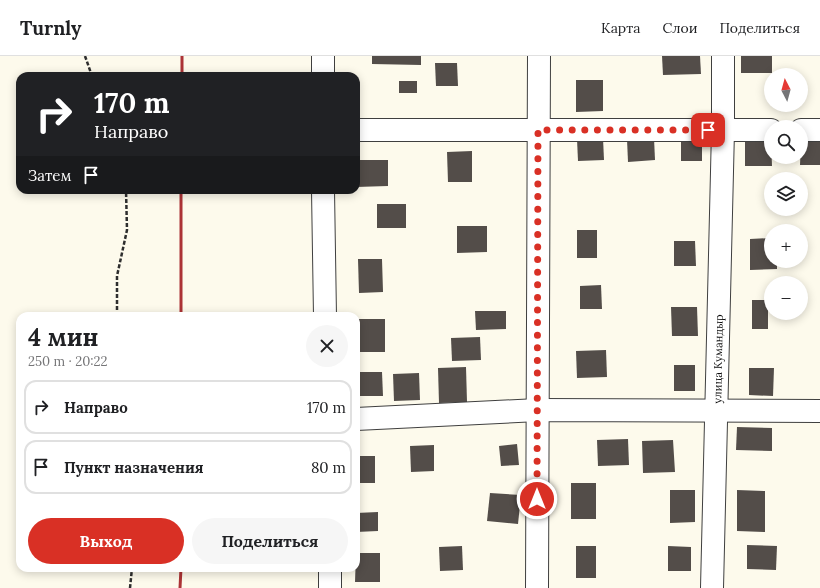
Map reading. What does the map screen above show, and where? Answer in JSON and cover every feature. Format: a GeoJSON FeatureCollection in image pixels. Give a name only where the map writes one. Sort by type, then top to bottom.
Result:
{"type":"FeatureCollection","features":[{"type":"Feature","properties":{"kind":"street"},"geometry":{"type":"LineString","coordinates":[[323,56],[323,72]]}},
{"type":"Feature","properties":{"kind":"street"},"geometry":{"type":"LineString","coordinates":[[537,588],[539,56]]}},
{"type":"Feature","properties":{"kind":"street","name":"улица Кумандыр"},"geometry":{"type":"LineString","coordinates":[[712,588],[723,130],[723,56]]}},
{"type":"Feature","properties":{"kind":"street"},"geometry":{"type":"LineString","coordinates":[[360,130],[764,130]]}},
{"type":"Feature","properties":{"kind":"street"},"geometry":{"type":"LineString","coordinates":[[808,130],[820,130]]}},
{"type":"Feature","properties":{"kind":"street"},"geometry":{"type":"LineString","coordinates":[[323,194],[325,312]]}},
{"type":"Feature","properties":{"kind":"street"},"geometry":{"type":"LineString","coordinates":[[360,419],[538,410],[820,411]]}},
{"type":"Feature","properties":{"kind":"street"},"geometry":{"type":"LineString","coordinates":[[330,572],[330,588]]}},
{"type":"Feature","properties":{"kind":"path"},"geometry":{"type":"LineString","coordinates":[[85,56],[91,72]]}},
{"type":"Feature","properties":{"kind":"path"},"geometry":{"type":"LineString","coordinates":[[117,312],[118,276],[127,230],[126,194]]}},
{"type":"Feature","properties":{"kind":"path"},"geometry":{"type":"LineString","coordinates":[[130,588],[132,572]]}},
{"type":"Feature","properties":{"kind":"building"},"geometry":{"type":"Polygon","coordinates":[[[372,56],[421,56],[421,65],[372,64],[372,56]]]}},
{"type":"Feature","properties":{"kind":"building"},"geometry":{"type":"Polygon","coordinates":[[[662,56],[700,56],[701,74],[663,75],[662,56]]]}},
{"type":"Feature","properties":{"kind":"building"},"geometry":{"type":"Polygon","coordinates":[[[741,56],[772,56],[772,68],[764,68],[764,73],[741,73],[741,56]]]}},
{"type":"Feature","properties":{"kind":"building"},"geometry":{"type":"Polygon","coordinates":[[[435,63],[457,63],[458,86],[436,86],[435,63]]]}},
{"type":"Feature","properties":{"kind":"building"},"geometry":{"type":"Polygon","coordinates":[[[576,80],[603,80],[603,111],[576,112],[576,80]]]}},
{"type":"Feature","properties":{"kind":"building"},"geometry":{"type":"Polygon","coordinates":[[[399,81],[417,81],[417,93],[399,93],[399,81]]]}},
{"type":"Feature","properties":{"kind":"building"},"geometry":{"type":"Polygon","coordinates":[[[603,138],[604,160],[578,161],[577,139],[603,138]]]}},
{"type":"Feature","properties":{"kind":"building"},"geometry":{"type":"Polygon","coordinates":[[[654,138],[655,160],[628,162],[627,139],[654,138]]]}},
{"type":"Feature","properties":{"kind":"building"},"geometry":{"type":"Polygon","coordinates":[[[681,140],[702,140],[702,161],[681,161],[681,140]]]}},
{"type":"Feature","properties":{"kind":"building"},"geometry":{"type":"Polygon","coordinates":[[[745,140],[764,140],[764,164],[772,164],[772,166],[745,166],[745,140]]]}},
{"type":"Feature","properties":{"kind":"building"},"geometry":{"type":"Polygon","coordinates":[[[808,141],[820,141],[820,165],[800,165],[808,164],[808,141]]]}},
{"type":"Feature","properties":{"kind":"building"},"geometry":{"type":"Polygon","coordinates":[[[472,151],[472,182],[448,182],[447,152],[472,151]]]}},
{"type":"Feature","properties":{"kind":"building"},"geometry":{"type":"Polygon","coordinates":[[[360,160],[388,160],[388,186],[360,187],[360,160]]]}},
{"type":"Feature","properties":{"kind":"building"},"geometry":{"type":"Polygon","coordinates":[[[377,204],[406,204],[406,228],[377,228],[377,204]]]}},
{"type":"Feature","properties":{"kind":"building"},"geometry":{"type":"Polygon","coordinates":[[[457,226],[487,226],[487,252],[457,253],[457,226]]]}},
{"type":"Feature","properties":{"kind":"building"},"geometry":{"type":"Polygon","coordinates":[[[577,230],[597,230],[597,258],[577,258],[577,230]]]}},
{"type":"Feature","properties":{"kind":"building"},"geometry":{"type":"Polygon","coordinates":[[[764,238],[764,268],[777,269],[750,270],[750,239],[764,238]]]}},
{"type":"Feature","properties":{"kind":"building"},"geometry":{"type":"Polygon","coordinates":[[[674,241],[695,241],[696,266],[674,266],[674,241]]]}},
{"type":"Feature","properties":{"kind":"building"},"geometry":{"type":"Polygon","coordinates":[[[358,259],[382,259],[383,292],[359,293],[358,259]]]}},
{"type":"Feature","properties":{"kind":"building"},"geometry":{"type":"Polygon","coordinates":[[[601,285],[602,309],[580,309],[580,286],[601,285]]]}},
{"type":"Feature","properties":{"kind":"building"},"geometry":{"type":"Polygon","coordinates":[[[752,300],[764,300],[764,320],[768,320],[768,329],[752,329],[752,300]]]}},
{"type":"Feature","properties":{"kind":"building"},"geometry":{"type":"Polygon","coordinates":[[[671,307],[697,307],[698,336],[672,336],[671,307]]]}},
{"type":"Feature","properties":{"kind":"building"},"geometry":{"type":"Polygon","coordinates":[[[475,311],[506,311],[506,329],[476,330],[475,311]]]}},
{"type":"Feature","properties":{"kind":"building"},"geometry":{"type":"Polygon","coordinates":[[[360,319],[385,319],[385,352],[360,352],[360,319]]]}},
{"type":"Feature","properties":{"kind":"building"},"geometry":{"type":"Polygon","coordinates":[[[480,337],[481,360],[452,361],[451,338],[480,337]]]}},
{"type":"Feature","properties":{"kind":"building"},"geometry":{"type":"Polygon","coordinates":[[[606,350],[607,377],[577,378],[576,351],[606,350]]]}},
{"type":"Feature","properties":{"kind":"building"},"geometry":{"type":"Polygon","coordinates":[[[674,365],[695,365],[695,391],[674,391],[674,365]]]}},
{"type":"Feature","properties":{"kind":"building"},"geometry":{"type":"Polygon","coordinates":[[[466,367],[467,402],[439,403],[438,368],[466,367]]]}},
{"type":"Feature","properties":{"kind":"building"},"geometry":{"type":"Polygon","coordinates":[[[749,368],[774,368],[773,396],[749,395],[749,368]]]}},
{"type":"Feature","properties":{"kind":"building"},"geometry":{"type":"Polygon","coordinates":[[[360,372],[382,372],[383,396],[360,396],[360,372]]]}},
{"type":"Feature","properties":{"kind":"building"},"geometry":{"type":"Polygon","coordinates":[[[419,373],[420,400],[394,401],[393,374],[419,373]]]}},
{"type":"Feature","properties":{"kind":"building"},"geometry":{"type":"Polygon","coordinates":[[[737,427],[772,428],[772,451],[736,450],[737,427]]]}},
{"type":"Feature","properties":{"kind":"building"},"geometry":{"type":"Polygon","coordinates":[[[628,439],[629,465],[598,466],[597,440],[628,439]]]}},
{"type":"Feature","properties":{"kind":"building"},"geometry":{"type":"Polygon","coordinates":[[[673,440],[675,472],[643,473],[642,441],[673,440]]]}},
{"type":"Feature","properties":{"kind":"building"},"geometry":{"type":"Polygon","coordinates":[[[517,444],[519,465],[501,466],[499,446],[517,444]]]}},
{"type":"Feature","properties":{"kind":"building"},"geometry":{"type":"Polygon","coordinates":[[[434,445],[434,471],[411,472],[410,446],[434,445]]]}},
{"type":"Feature","properties":{"kind":"building"},"geometry":{"type":"Polygon","coordinates":[[[360,456],[375,456],[375,483],[360,483],[360,456]]]}},
{"type":"Feature","properties":{"kind":"building"},"geometry":{"type":"Polygon","coordinates":[[[571,483],[596,483],[596,519],[571,519],[571,483]]]}},
{"type":"Feature","properties":{"kind":"building"},"geometry":{"type":"Polygon","coordinates":[[[670,490],[695,490],[695,522],[670,523],[670,490]]]}},
{"type":"Feature","properties":{"kind":"building"},"geometry":{"type":"Polygon","coordinates":[[[737,490],[765,491],[765,532],[737,531],[737,490]]]}},
{"type":"Feature","properties":{"kind":"building"},"geometry":{"type":"Polygon","coordinates":[[[490,493],[521,495],[518,524],[487,521],[490,493]]]}},
{"type":"Feature","properties":{"kind":"building"},"geometry":{"type":"Polygon","coordinates":[[[378,512],[378,531],[360,532],[360,513],[378,512]]]}},
{"type":"Feature","properties":{"kind":"building"},"geometry":{"type":"Polygon","coordinates":[[[747,545],[777,546],[776,570],[747,569],[747,545]]]}},
{"type":"Feature","properties":{"kind":"building"},"geometry":{"type":"Polygon","coordinates":[[[462,546],[463,570],[440,571],[439,547],[462,546]]]}},
{"type":"Feature","properties":{"kind":"building"},"geometry":{"type":"Polygon","coordinates":[[[576,546],[596,546],[596,578],[576,578],[576,546]]]}},
{"type":"Feature","properties":{"kind":"building"},"geometry":{"type":"Polygon","coordinates":[[[668,546],[691,547],[691,571],[668,571],[668,546]]]}},
{"type":"Feature","properties":{"kind":"building"},"geometry":{"type":"Polygon","coordinates":[[[360,553],[380,553],[380,582],[355,582],[355,572],[360,572],[360,553]]]}},
{"type":"Feature","properties":{"kind":"railway"},"geometry":{"type":"LineString","coordinates":[[182,56],[182,72]]}},
{"type":"Feature","properties":{"kind":"railway"},"geometry":{"type":"LineString","coordinates":[[181,194],[181,312]]}},
{"type":"Feature","properties":{"kind":"railway"},"geometry":{"type":"LineString","coordinates":[[180,588],[181,572]]}},
{"type":"Feature","properties":{"kind":"route"},"geometry":{"type":"LineString","coordinates":[[537,499],[538,130],[708,130]]}}]}
